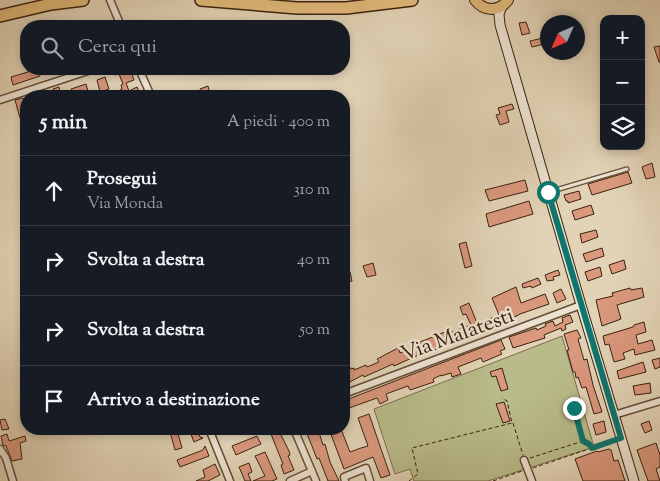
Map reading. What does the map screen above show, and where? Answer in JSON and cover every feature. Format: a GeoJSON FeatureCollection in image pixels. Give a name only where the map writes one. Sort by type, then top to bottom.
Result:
{"type":"FeatureCollection","features":[{"type":"Feature","properties":{"kind":"highway"},"geometry":{"type":"LineString","coordinates":[[0,16],[50,4],[83,0]]}},
{"type":"Feature","properties":{"kind":"highway"},"geometry":{"type":"LineString","coordinates":[[200,0],[251,5],[346,8],[412,0]]}},
{"type":"Feature","properties":{"kind":"main road"},"geometry":{"type":"LineString","coordinates":[[475,0],[482,7],[488,9],[500,25]]}},
{"type":"Feature","properties":{"kind":"main road"},"geometry":{"type":"LineString","coordinates":[[488,9],[505,3]]}},
{"type":"Feature","properties":{"kind":"main road"},"geometry":{"type":"LineString","coordinates":[[505,3],[500,14],[500,25],[634,481]]}},
{"type":"Feature","properties":{"kind":"street"},"geometry":{"type":"LineString","coordinates":[[110,0],[118,20]]}},
{"type":"Feature","properties":{"kind":"street"},"geometry":{"type":"LineString","coordinates":[[30,90],[76,75]]}},
{"type":"Feature","properties":{"kind":"street"},"geometry":{"type":"LineString","coordinates":[[142,75],[148,90]]}},
{"type":"Feature","properties":{"kind":"street"},"geometry":{"type":"LineString","coordinates":[[0,100],[20,93]]}},
{"type":"Feature","properties":{"kind":"street","name":"Via Malatesti"},"geometry":{"type":"LineString","coordinates":[[350,392],[581,305]]}},
{"type":"Feature","properties":{"kind":"street"},"geometry":{"type":"LineString","coordinates":[[614,415],[660,401]]}},
{"type":"Feature","properties":{"kind":"street"},"geometry":{"type":"LineString","coordinates":[[212,435],[230,481]]}},
{"type":"Feature","properties":{"kind":"street"},"geometry":{"type":"LineString","coordinates":[[297,435],[316,481]]}},
{"type":"Feature","properties":{"kind":"street"},"geometry":{"type":"LineString","coordinates":[[0,449],[6,458],[13,481]]}},
{"type":"Feature","properties":{"kind":"street"},"geometry":{"type":"LineString","coordinates":[[524,460],[532,481]]}},
{"type":"Feature","properties":{"kind":"street"},"geometry":{"type":"LineString","coordinates":[[345,481],[344,477],[366,468],[370,481]]}},
{"type":"Feature","properties":{"kind":"street"},"geometry":{"type":"LineString","coordinates":[[290,481],[312,471]]}},
{"type":"Feature","properties":{"kind":"lane"},"geometry":{"type":"LineString","coordinates":[[548,192],[626,169]]}},
{"type":"Feature","properties":{"kind":"path"},"geometry":{"type":"LineString","coordinates":[[502,398],[507,401],[524,460],[583,441],[592,448]]}},
{"type":"Feature","properties":{"kind":"path"},"geometry":{"type":"LineString","coordinates":[[574,408],[583,441]]}},
{"type":"Feature","properties":{"kind":"path"},"geometry":{"type":"LineString","coordinates":[[409,481],[418,474],[412,448],[512,423]]}},
{"type":"Feature","properties":{"kind":"path"},"geometry":{"type":"LineString","coordinates":[[493,481],[621,438]]}},
{"type":"Feature","properties":{"kind":"green space"},"geometry":{"type":"Polygon","coordinates":[[[562,336],[594,447],[488,481],[414,481],[410,469],[395,474],[374,409],[562,336]]]}},
{"type":"Feature","properties":{"kind":"building"},"geometry":{"type":"Polygon","coordinates":[[[526,22],[530,33],[522,35],[519,23],[526,22]]]}},
{"type":"Feature","properties":{"kind":"building"},"geometry":{"type":"Polygon","coordinates":[[[540,39],[540,45],[532,47],[530,41],[540,39]]]}},
{"type":"Feature","properties":{"kind":"building"},"geometry":{"type":"Polygon","coordinates":[[[660,46],[660,62],[659,62],[654,47],[660,46]]]}},
{"type":"Feature","properties":{"kind":"building"},"geometry":{"type":"Polygon","coordinates":[[[20,74],[40,76],[13,85],[11,77],[20,74]]]}},
{"type":"Feature","properties":{"kind":"building"},"geometry":{"type":"Polygon","coordinates":[[[119,75],[132,75],[134,80],[126,83],[129,90],[120,90],[123,84],[119,75]]]}},
{"type":"Feature","properties":{"kind":"building"},"geometry":{"type":"Polygon","coordinates":[[[105,77],[109,89],[100,90],[97,80],[105,77]]]}},
{"type":"Feature","properties":{"kind":"building"},"geometry":{"type":"Polygon","coordinates":[[[86,84],[88,90],[71,90],[86,84]]]}},
{"type":"Feature","properties":{"kind":"building"},"geometry":{"type":"Polygon","coordinates":[[[208,86],[209,90],[200,90],[208,86]]]}},
{"type":"Feature","properties":{"kind":"building"},"geometry":{"type":"Polygon","coordinates":[[[20,99],[20,118],[15,100],[20,99]]]}},
{"type":"Feature","properties":{"kind":"building"},"geometry":{"type":"Polygon","coordinates":[[[512,104],[514,109],[506,111],[509,122],[500,125],[496,115],[500,114],[498,108],[512,104]]]}},
{"type":"Feature","properties":{"kind":"building"},"geometry":{"type":"Polygon","coordinates":[[[652,163],[655,177],[646,179],[642,167],[652,163]]]}},
{"type":"Feature","properties":{"kind":"building"},"geometry":{"type":"Polygon","coordinates":[[[628,172],[632,183],[592,195],[588,184],[628,172]]]}},
{"type":"Feature","properties":{"kind":"building"},"geometry":{"type":"Polygon","coordinates":[[[525,180],[528,191],[489,201],[485,190],[525,180]]]}},
{"type":"Feature","properties":{"kind":"building"},"geometry":{"type":"Polygon","coordinates":[[[579,191],[581,199],[568,203],[566,201],[564,195],[579,191]]]}},
{"type":"Feature","properties":{"kind":"building"},"geometry":{"type":"Polygon","coordinates":[[[529,201],[533,214],[489,227],[486,214],[529,201]]]}},
{"type":"Feature","properties":{"kind":"building"},"geometry":{"type":"Polygon","coordinates":[[[591,205],[594,214],[575,220],[572,211],[591,205]]]}},
{"type":"Feature","properties":{"kind":"building"},"geometry":{"type":"Polygon","coordinates":[[[596,230],[598,237],[582,243],[580,234],[596,230]]]}},
{"type":"Feature","properties":{"kind":"building"},"geometry":{"type":"Polygon","coordinates":[[[466,242],[472,266],[465,268],[459,244],[466,242]]]}},
{"type":"Feature","properties":{"kind":"building"},"geometry":{"type":"Polygon","coordinates":[[[602,248],[604,256],[586,262],[583,254],[602,248]]]}},
{"type":"Feature","properties":{"kind":"building"},"geometry":{"type":"Polygon","coordinates":[[[624,260],[626,269],[612,274],[609,265],[624,260]]]}},
{"type":"Feature","properties":{"kind":"building"},"geometry":{"type":"Polygon","coordinates":[[[373,263],[376,275],[367,277],[363,266],[373,263]]]}},
{"type":"Feature","properties":{"kind":"building"},"geometry":{"type":"Polygon","coordinates":[[[600,267],[602,276],[588,281],[585,272],[600,267]]]}},
{"type":"Feature","properties":{"kind":"building"},"geometry":{"type":"Polygon","coordinates":[[[558,270],[560,275],[553,277],[554,280],[547,281],[545,275],[558,270]]]}},
{"type":"Feature","properties":{"kind":"building"},"geometry":{"type":"Polygon","coordinates":[[[538,278],[541,284],[532,288],[531,286],[523,288],[522,284],[538,278]]]}},
{"type":"Feature","properties":{"kind":"building"},"geometry":{"type":"Polygon","coordinates":[[[516,287],[521,303],[545,294],[549,304],[520,314],[504,323],[502,319],[494,323],[496,326],[488,329],[484,321],[499,315],[492,298],[516,287]]]}},
{"type":"Feature","properties":{"kind":"building"},"geometry":{"type":"Polygon","coordinates":[[[630,288],[631,290],[642,288],[644,297],[617,305],[621,319],[602,326],[596,300],[613,296],[612,293],[630,288]]]}},
{"type":"Feature","properties":{"kind":"building"},"geometry":{"type":"Polygon","coordinates":[[[561,289],[566,299],[557,303],[553,293],[561,289]]]}},
{"type":"Feature","properties":{"kind":"building"},"geometry":{"type":"Polygon","coordinates":[[[469,303],[477,323],[474,325],[478,333],[394,366],[393,364],[364,377],[363,375],[350,382],[350,368],[354,368],[354,370],[366,365],[367,367],[379,362],[377,359],[398,348],[400,353],[421,345],[420,342],[445,332],[446,334],[471,325],[466,314],[463,315],[460,307],[469,303]]]}},
{"type":"Feature","properties":{"kind":"building"},"geometry":{"type":"Polygon","coordinates":[[[570,315],[573,322],[565,325],[566,329],[562,331],[561,328],[544,335],[545,338],[513,348],[509,337],[536,328],[537,330],[553,321],[555,326],[563,322],[562,318],[570,315]]]}},
{"type":"Feature","properties":{"kind":"building"},"geometry":{"type":"Polygon","coordinates":[[[644,322],[646,332],[636,335],[638,344],[652,340],[655,350],[635,355],[634,349],[623,353],[625,359],[614,362],[609,344],[605,345],[603,336],[644,322]]]}},
{"type":"Feature","properties":{"kind":"building"},"geometry":{"type":"Polygon","coordinates":[[[577,330],[581,338],[578,339],[584,360],[587,359],[602,412],[594,414],[586,387],[582,388],[578,377],[576,378],[575,372],[573,372],[564,334],[577,330]]]}},
{"type":"Feature","properties":{"kind":"building"},"geometry":{"type":"Polygon","coordinates":[[[501,340],[505,349],[500,351],[502,354],[483,362],[481,358],[458,367],[461,374],[452,377],[451,373],[441,375],[433,379],[434,382],[410,390],[408,386],[386,394],[388,400],[380,404],[377,398],[350,408],[350,398],[501,340]]]}},
{"type":"Feature","properties":{"kind":"building"},"geometry":{"type":"Polygon","coordinates":[[[660,358],[660,367],[655,369],[652,360],[660,358]]]}},
{"type":"Feature","properties":{"kind":"building"},"geometry":{"type":"Polygon","coordinates":[[[643,362],[646,372],[619,379],[617,371],[643,362]]]}},
{"type":"Feature","properties":{"kind":"building"},"geometry":{"type":"Polygon","coordinates":[[[502,368],[508,389],[501,391],[496,376],[492,377],[490,372],[502,368]]]}},
{"type":"Feature","properties":{"kind":"building"},"geometry":{"type":"Polygon","coordinates":[[[650,383],[651,393],[635,395],[633,386],[650,383]]]}},
{"type":"Feature","properties":{"kind":"building"},"geometry":{"type":"Polygon","coordinates":[[[504,402],[510,421],[503,423],[496,404],[504,402]]]}},
{"type":"Feature","properties":{"kind":"building"},"geometry":{"type":"Polygon","coordinates":[[[369,414],[390,475],[381,478],[373,457],[344,469],[331,435],[343,435],[350,452],[368,446],[358,418],[369,414]]]}},
{"type":"Feature","properties":{"kind":"building"},"geometry":{"type":"Polygon","coordinates":[[[5,419],[9,429],[2,430],[0,420],[5,419]]]}},
{"type":"Feature","properties":{"kind":"building"},"geometry":{"type":"Polygon","coordinates":[[[604,421],[606,432],[596,435],[593,424],[604,421]]]}},
{"type":"Feature","properties":{"kind":"building"},"geometry":{"type":"Polygon","coordinates":[[[649,421],[652,430],[645,433],[641,424],[649,421]]]}},
{"type":"Feature","properties":{"kind":"building"},"geometry":{"type":"Polygon","coordinates":[[[7,434],[9,441],[25,436],[26,441],[20,443],[22,459],[12,461],[6,446],[3,445],[1,436],[7,434]]]}},
{"type":"Feature","properties":{"kind":"building"},"geometry":{"type":"Polygon","coordinates":[[[171,435],[178,435],[182,448],[175,450],[171,435]]]}},
{"type":"Feature","properties":{"kind":"building"},"geometry":{"type":"Polygon","coordinates":[[[191,435],[199,435],[203,438],[194,442],[191,435]]]}},
{"type":"Feature","properties":{"kind":"building"},"geometry":{"type":"Polygon","coordinates":[[[271,435],[281,435],[289,451],[290,455],[288,456],[294,470],[284,474],[281,465],[283,464],[271,435]]]}},
{"type":"Feature","properties":{"kind":"building"},"geometry":{"type":"Polygon","coordinates":[[[308,435],[320,435],[339,481],[328,481],[319,458],[317,459],[308,435]]]}},
{"type":"Feature","properties":{"kind":"building"},"geometry":{"type":"Polygon","coordinates":[[[257,436],[261,444],[236,455],[232,446],[257,436]]]}},
{"type":"Feature","properties":{"kind":"building"},"geometry":{"type":"Polygon","coordinates":[[[656,443],[660,455],[660,467],[656,469],[660,481],[648,481],[637,450],[656,443]]]}},
{"type":"Feature","properties":{"kind":"building"},"geometry":{"type":"Polygon","coordinates":[[[205,446],[209,456],[180,467],[177,460],[203,450],[205,446]]]}},
{"type":"Feature","properties":{"kind":"building"},"geometry":{"type":"Polygon","coordinates":[[[609,449],[614,461],[618,460],[625,481],[583,481],[575,459],[609,449]]]}},
{"type":"Feature","properties":{"kind":"building"},"geometry":{"type":"Polygon","coordinates":[[[265,452],[277,479],[272,481],[253,481],[265,476],[255,456],[265,452]]]}},
{"type":"Feature","properties":{"kind":"building"},"geometry":{"type":"Polygon","coordinates":[[[249,463],[252,472],[248,474],[251,481],[245,481],[239,467],[249,463]]]}},
{"type":"Feature","properties":{"kind":"building"},"geometry":{"type":"Polygon","coordinates":[[[215,464],[220,475],[208,481],[196,481],[205,477],[203,470],[215,464]]]}},
{"type":"Feature","properties":{"kind":"route"},"geometry":{"type":"LineString","coordinates":[[548,192],[621,438],[592,448],[583,441],[574,408]]}}]}
